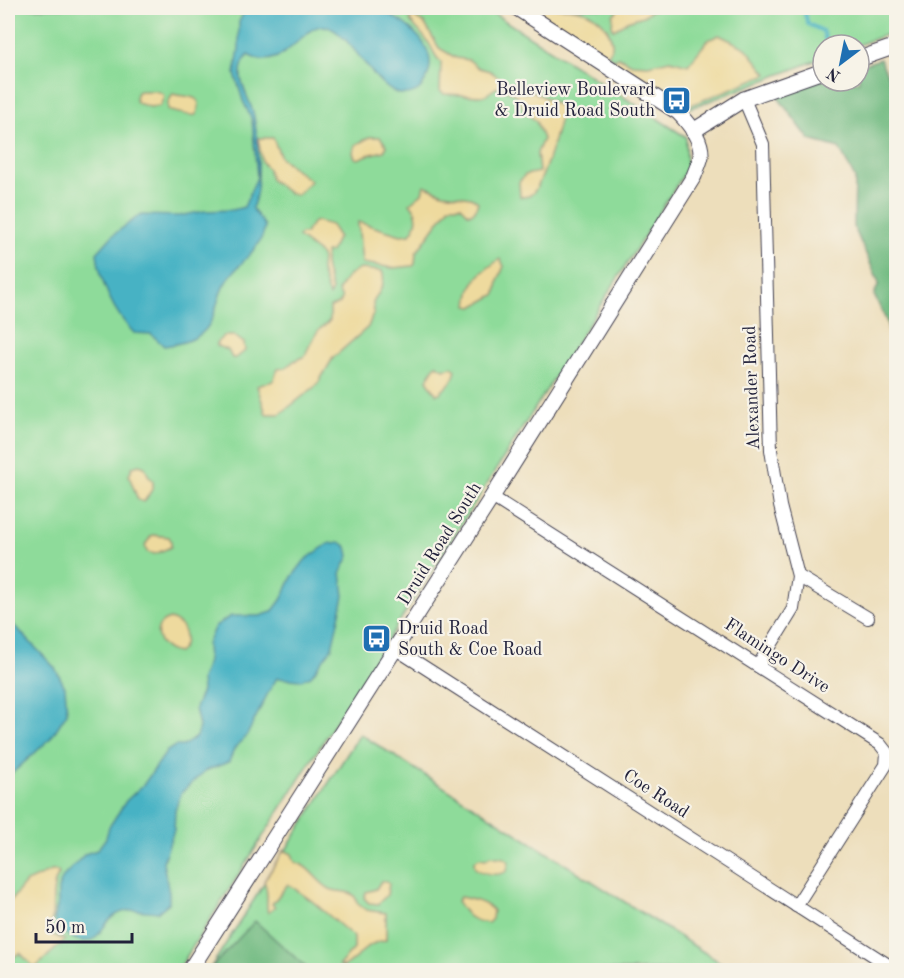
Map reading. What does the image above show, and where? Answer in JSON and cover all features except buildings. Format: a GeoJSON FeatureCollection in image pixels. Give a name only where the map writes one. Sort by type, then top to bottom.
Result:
{"type":"FeatureCollection","features":[{"type":"Feature","properties":{"kind":"street"},"geometry":{"type":"LineString","coordinates":[[517,8],[678,112],[693,130],[744,99],[811,76]]}},
{"type":"Feature","properties":{"kind":"street"},"geometry":{"type":"LineString","coordinates":[[871,55],[897,46]]}},
{"type":"Feature","properties":{"kind":"street","name":"Alexander Road"},"geometry":{"type":"LineString","coordinates":[[744,99],[763,144],[771,450],[780,506],[798,576],[793,609],[758,666]]}},
{"type":"Feature","properties":{"kind":"street","name":"Druid Road South"},"geometry":{"type":"LineString","coordinates":[[190,970],[396,649],[694,176],[701,156],[693,130]]}},
{"type":"Feature","properties":{"kind":"street","name":"Flamingo Drive"},"geometry":{"type":"LineString","coordinates":[[492,497],[880,744],[887,753],[886,765],[796,906]]}},
{"type":"Feature","properties":{"kind":"street"},"geometry":{"type":"LineString","coordinates":[[798,576],[868,618]]}},
{"type":"Feature","properties":{"kind":"street","name":"Coe Road"},"geometry":{"type":"LineString","coordinates":[[396,649],[897,970]]}},
{"type":"Feature","properties":{"kind":"green space"},"geometry":{"type":"Polygon","coordinates":[[[8,8],[485,8],[686,137],[687,169],[178,970],[8,970],[8,8]]]}},
{"type":"Feature","properties":{"kind":"green space"},"geometry":{"type":"Polygon","coordinates":[[[534,8],[896,8],[896,31],[871,40],[871,33],[811,33],[811,63],[691,108],[534,8]]]}},
{"type":"Feature","properties":{"kind":"green space"},"geometry":{"type":"Polygon","coordinates":[[[880,59],[896,93],[896,358],[886,320],[874,295],[879,283],[854,227],[855,178],[839,148],[810,140],[776,95],[811,83],[811,93],[871,93],[871,62],[880,59]]]}},
{"type":"Feature","properties":{"kind":"green space"},"geometry":{"type":"Polygon","coordinates":[[[360,734],[732,970],[209,970],[360,734]]]}},
{"type":"Feature","properties":{"kind":"green space"},"geometry":{"type":"Polygon","coordinates":[[[255,921],[309,970],[209,970],[255,921]]]}},
{"type":"Feature","properties":{"kind":"sand"},"geometry":{"type":"Polygon","coordinates":[[[530,8],[576,9],[596,17],[610,35],[612,49],[606,56],[530,8]]]}},
{"type":"Feature","properties":{"kind":"sand"},"geometry":{"type":"Polygon","coordinates":[[[620,8],[656,8],[643,16],[627,21],[614,30],[613,15],[620,8]]]}},
{"type":"Feature","properties":{"kind":"sand"},"geometry":{"type":"Polygon","coordinates":[[[412,16],[425,24],[439,48],[456,58],[469,60],[479,68],[490,71],[518,91],[523,93],[533,91],[562,107],[546,165],[537,187],[531,194],[520,197],[519,182],[525,175],[539,172],[537,153],[543,139],[536,121],[525,112],[517,96],[501,86],[481,96],[444,94],[440,91],[441,62],[426,39],[410,21],[412,16]]]}},
{"type":"Feature","properties":{"kind":"sand"},"geometry":{"type":"Polygon","coordinates":[[[719,35],[746,48],[767,74],[691,105],[613,61],[618,57],[632,64],[648,65],[670,60],[688,65],[708,40],[719,35]]]}},
{"type":"Feature","properties":{"kind":"sand"},"geometry":{"type":"Polygon","coordinates":[[[156,91],[163,94],[160,106],[150,107],[137,103],[135,98],[137,92],[156,91]]]}},
{"type":"Feature","properties":{"kind":"sand"},"geometry":{"type":"Polygon","coordinates":[[[173,94],[197,100],[199,108],[196,115],[168,110],[168,102],[173,94]]]}},
{"type":"Feature","properties":{"kind":"sand"},"geometry":{"type":"Polygon","coordinates":[[[370,137],[380,137],[387,146],[384,151],[355,158],[353,153],[355,145],[370,137]]]}},
{"type":"Feature","properties":{"kind":"sand"},"geometry":{"type":"Polygon","coordinates":[[[258,138],[273,138],[281,158],[311,181],[297,195],[289,193],[271,180],[268,169],[262,162],[258,138]]]}},
{"type":"Feature","properties":{"kind":"sand"},"geometry":{"type":"Polygon","coordinates":[[[424,185],[443,193],[471,197],[478,202],[475,211],[469,214],[461,206],[450,206],[416,253],[413,266],[393,268],[362,263],[358,222],[401,235],[410,234],[417,218],[410,203],[422,193],[424,185]]]}},
{"type":"Feature","properties":{"kind":"sand"},"geometry":{"type":"Polygon","coordinates":[[[317,221],[331,225],[338,236],[331,252],[326,252],[325,257],[332,290],[329,296],[321,271],[322,258],[298,237],[305,234],[312,223],[317,221]]]}},
{"type":"Feature","properties":{"kind":"sand"},"geometry":{"type":"Polygon","coordinates":[[[500,259],[504,266],[496,294],[473,307],[468,306],[473,283],[486,269],[500,259]]]}},
{"type":"Feature","properties":{"kind":"sand"},"geometry":{"type":"Polygon","coordinates":[[[361,269],[382,271],[383,275],[381,288],[373,303],[374,312],[368,327],[333,358],[317,385],[280,414],[266,414],[257,386],[273,381],[278,369],[285,368],[305,356],[311,342],[330,320],[330,307],[341,301],[338,292],[342,284],[347,277],[361,269]]]}},
{"type":"Feature","properties":{"kind":"sand"},"geometry":{"type":"Polygon","coordinates":[[[224,336],[234,336],[244,343],[245,351],[236,358],[232,358],[228,350],[217,346],[217,342],[224,336]]]}},
{"type":"Feature","properties":{"kind":"sand"},"geometry":{"type":"Polygon","coordinates":[[[437,365],[444,369],[452,367],[456,370],[450,383],[436,394],[427,380],[432,369],[437,365]]]}},
{"type":"Feature","properties":{"kind":"sand"},"geometry":{"type":"Polygon","coordinates":[[[139,465],[145,467],[149,477],[153,480],[153,488],[144,502],[138,500],[129,476],[132,467],[139,465]]]}},
{"type":"Feature","properties":{"kind":"sand"},"geometry":{"type":"Polygon","coordinates":[[[152,535],[169,537],[171,547],[155,554],[147,552],[145,545],[152,535]]]}},
{"type":"Feature","properties":{"kind":"sand"},"geometry":{"type":"Polygon","coordinates":[[[170,619],[183,629],[184,644],[178,653],[166,648],[158,637],[159,627],[170,619]]]}},
{"type":"Feature","properties":{"kind":"sand"},"geometry":{"type":"Polygon","coordinates":[[[284,850],[292,854],[295,862],[305,867],[330,889],[350,893],[366,910],[386,913],[386,940],[367,947],[343,967],[339,965],[354,949],[354,937],[312,901],[288,884],[272,904],[275,907],[268,913],[264,881],[284,850]]]}},
{"type":"Feature","properties":{"kind":"sand"},"geometry":{"type":"Polygon","coordinates":[[[490,856],[504,858],[509,862],[507,871],[491,874],[475,868],[474,862],[479,858],[486,859],[490,856]]]}},
{"type":"Feature","properties":{"kind":"sand"},"geometry":{"type":"Polygon","coordinates":[[[51,871],[57,871],[59,874],[54,887],[52,918],[48,930],[49,933],[65,940],[35,968],[20,953],[8,960],[8,904],[26,882],[51,871]]]}},
{"type":"Feature","properties":{"kind":"sand"},"geometry":{"type":"Polygon","coordinates":[[[381,881],[389,884],[387,895],[378,904],[369,903],[364,898],[366,892],[376,889],[381,881]]]}},
{"type":"Feature","properties":{"kind":"sand"},"geometry":{"type":"Polygon","coordinates":[[[460,897],[487,905],[493,911],[492,919],[488,923],[469,917],[457,901],[460,897]]]}},
{"type":"Feature","properties":{"kind":"water"},"geometry":{"type":"Polygon","coordinates":[[[246,8],[375,8],[400,21],[419,38],[430,59],[429,71],[422,86],[415,92],[401,94],[391,90],[381,83],[344,38],[324,26],[308,33],[282,55],[272,59],[260,60],[248,55],[243,63],[241,78],[254,116],[258,175],[252,208],[265,226],[263,234],[255,249],[226,282],[206,329],[192,339],[164,346],[151,334],[134,333],[120,316],[104,286],[97,253],[113,235],[140,215],[179,216],[244,207],[257,177],[252,120],[243,101],[235,74],[239,48],[239,22],[246,8]]]}},
{"type":"Feature","properties":{"kind":"water"},"geometry":{"type":"Polygon","coordinates":[[[340,542],[347,547],[349,556],[341,572],[344,596],[332,648],[311,676],[301,680],[277,678],[247,735],[234,749],[229,762],[205,771],[181,793],[175,811],[174,830],[163,862],[169,903],[158,912],[136,910],[116,915],[89,941],[75,939],[65,934],[54,920],[58,889],[63,877],[85,854],[97,850],[126,801],[144,784],[167,751],[175,746],[183,746],[197,736],[199,726],[195,708],[202,691],[201,679],[208,661],[207,644],[215,626],[231,616],[260,616],[272,612],[281,600],[292,577],[305,560],[328,544],[340,542]]]}},
{"type":"Feature","properties":{"kind":"water"},"geometry":{"type":"Polygon","coordinates":[[[8,619],[55,668],[65,687],[67,713],[50,739],[8,777],[8,619]]]}},
{"type":"Feature","properties":{"kind":"waterway"},"geometry":{"type":"LineString","coordinates":[[803,8],[808,24],[824,33]]}},
{"type":"Feature","properties":{"kind":"place","name":"Belleview Boulevard & Druid Road South"},"geometry":{"type":"Point","coordinates":[676,100]}},
{"type":"Feature","properties":{"kind":"place","name":"Druid Road South & Coe Road"},"geometry":{"type":"Point","coordinates":[377,639]}}]}
